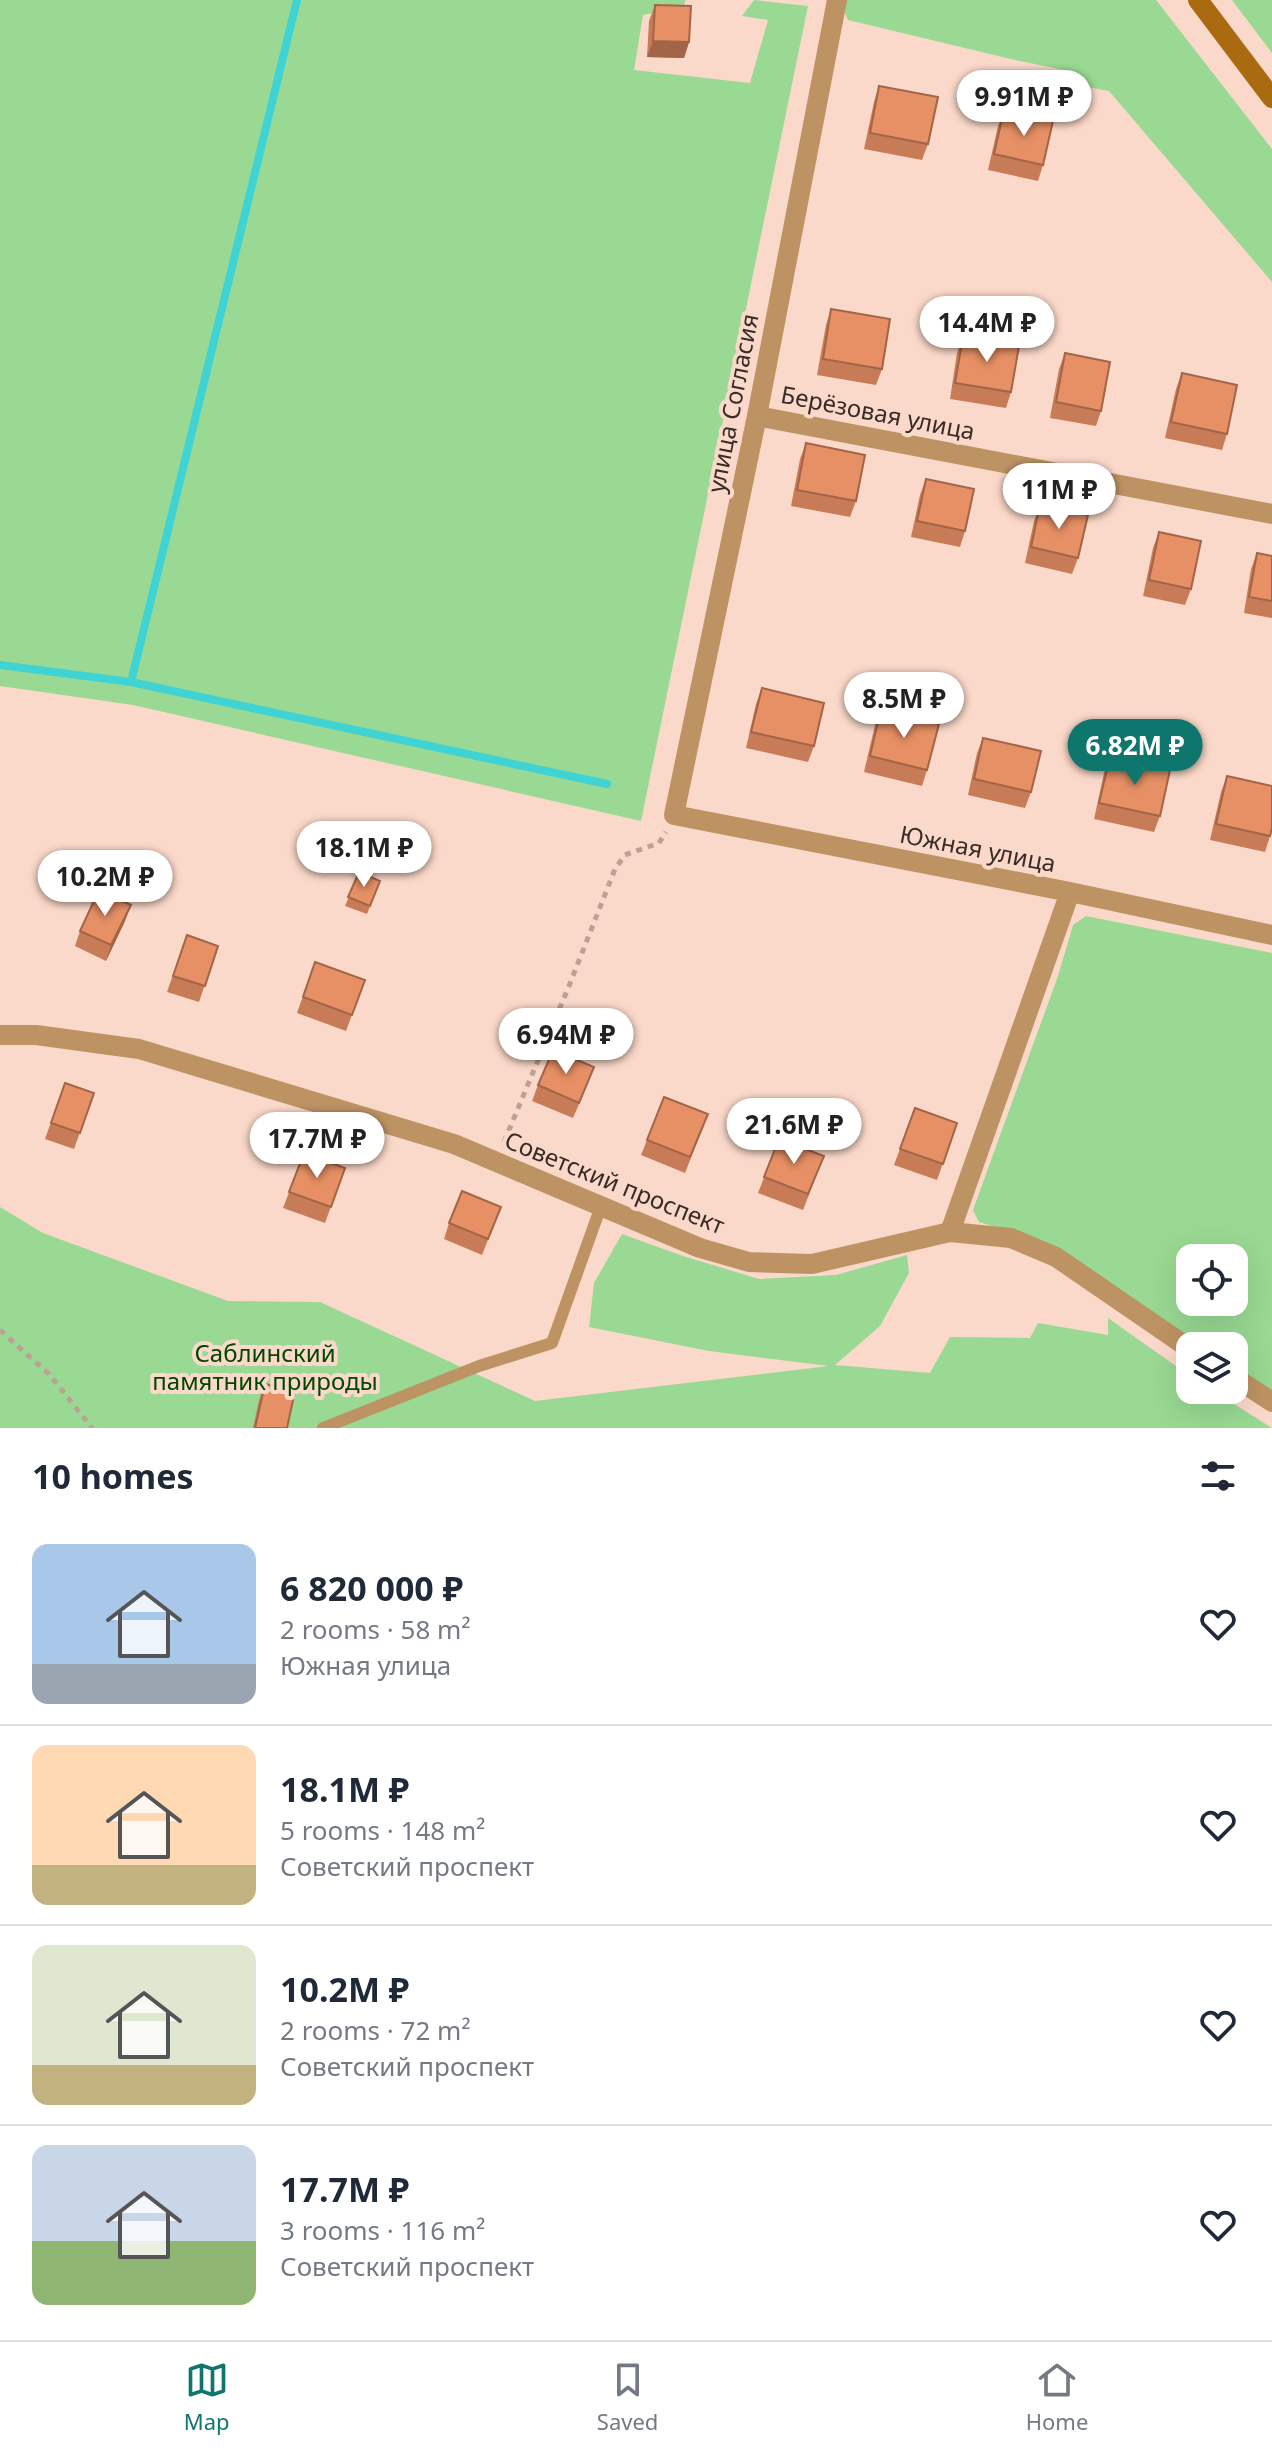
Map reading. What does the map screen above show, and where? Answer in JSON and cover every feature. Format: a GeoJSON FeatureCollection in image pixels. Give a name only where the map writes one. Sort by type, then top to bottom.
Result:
{"type":"FeatureCollection","features":[{"type":"Feature","properties":{"kind":"main road"},"geometry":{"type":"LineString","coordinates":[[1198,0],[1272,98]]}},
{"type":"Feature","properties":{"kind":"street","name":"улица Согласия"},"geometry":{"type":"LineString","coordinates":[[674,815],[757,416],[837,0]]}},
{"type":"Feature","properties":{"kind":"street","name":"Берёзовая улица"},"geometry":{"type":"LineString","coordinates":[[757,416],[1272,514]]}},
{"type":"Feature","properties":{"kind":"street","name":"Южная улица"},"geometry":{"type":"LineString","coordinates":[[674,815],[1070,892],[1272,935]]}},
{"type":"Feature","properties":{"kind":"street"},"geometry":{"type":"LineString","coordinates":[[950,1232],[1070,892]]}},
{"type":"Feature","properties":{"kind":"street","name":"Советский проспект"},"geometry":{"type":"LineString","coordinates":[[0,1035],[36,1035],[139,1049],[454,1144],[700,1248],[749,1262],[812,1264],[950,1232],[1011,1238],[1056,1257],[1176,1339]]}},
{"type":"Feature","properties":{"kind":"street"},"geometry":{"type":"LineString","coordinates":[[1248,1386],[1272,1402]]}},
{"type":"Feature","properties":{"kind":"lane"},"geometry":{"type":"LineString","coordinates":[[323,1428],[479,1366],[552,1343],[601,1206]]}},
{"type":"Feature","properties":{"kind":"path"},"geometry":{"type":"LineString","coordinates":[[495,1162],[615,869],[625,855],[659,843],[674,815]]}},
{"type":"Feature","properties":{"kind":"path"},"geometry":{"type":"LineString","coordinates":[[0,1330],[49,1374],[92,1428]]}},
{"type":"Feature","properties":{"kind":"green space"},"geometry":{"type":"Polygon","coordinates":[[[0,0],[686,0],[683,7],[643,15],[634,70],[750,83],[768,20],[742,16],[754,0],[808,6],[641,821],[133,705],[0,686],[0,0]]]}},
{"type":"Feature","properties":{"kind":"green space"},"geometry":{"type":"Polygon","coordinates":[[[842,0],[1156,0],[1272,149],[1272,282],[1109,91],[1077,85],[1069,71],[848,20],[842,0]]]}},
{"type":"Feature","properties":{"kind":"green space"},"geometry":{"type":"Polygon","coordinates":[[[1232,0],[1272,0],[1272,53],[1232,0]]]}},
{"type":"Feature","properties":{"kind":"green space"},"geometry":{"type":"Polygon","coordinates":[[[1086,916],[1272,953],[1272,1397],[1248,1383],[1248,1332],[1176,1332],[1176,1337],[1002,1229],[979,1222],[973,1210],[1058,976],[1073,925],[1086,916]]]}},
{"type":"Feature","properties":{"kind":"green space","name":"Саблинский памятник природы"},"geometry":{"type":"Polygon","coordinates":[[[0,1207],[43,1233],[228,1301],[320,1302],[535,1401],[829,1366],[709,1351],[589,1327],[594,1283],[622,1234],[759,1279],[836,1275],[907,1255],[909,1273],[880,1326],[835,1365],[930,1373],[950,1337],[1030,1338],[1038,1323],[1108,1335],[1108,1318],[1176,1366],[1176,1404],[1234,1404],[1272,1428],[0,1428],[0,1207]]]}},
{"type":"Feature","properties":{"kind":"building"},"geometry":{"type":"Polygon","coordinates":[[[655,5],[691,6],[689,42],[653,41],[655,5]]]}},
{"type":"Feature","properties":{"kind":"building"},"geometry":{"type":"Polygon","coordinates":[[[879,86],[938,97],[928,144],[870,133],[879,86]]]}},
{"type":"Feature","properties":{"kind":"building"},"geometry":{"type":"Polygon","coordinates":[[[1004,110],[1053,121],[1043,165],[994,154],[1004,110]]]}},
{"type":"Feature","properties":{"kind":"building"},"geometry":{"type":"Polygon","coordinates":[[[831,309],[890,319],[882,369],[823,359],[831,309]]]}},
{"type":"Feature","properties":{"kind":"building"},"geometry":{"type":"Polygon","coordinates":[[[963,337],[1019,346],[1011,392],[955,383],[963,337]]]}},
{"type":"Feature","properties":{"kind":"building"},"geometry":{"type":"Polygon","coordinates":[[[1065,353],[1110,362],[1101,411],[1056,402],[1065,353]]]}},
{"type":"Feature","properties":{"kind":"building"},"geometry":{"type":"Polygon","coordinates":[[[1182,373],[1237,385],[1227,434],[1171,422],[1182,373]]]}},
{"type":"Feature","properties":{"kind":"building"},"geometry":{"type":"Polygon","coordinates":[[[806,443],[865,455],[856,501],[797,490],[806,443]]]}},
{"type":"Feature","properties":{"kind":"building"},"geometry":{"type":"Polygon","coordinates":[[[926,479],[974,489],[965,531],[917,521],[926,479]]]}},
{"type":"Feature","properties":{"kind":"building"},"geometry":{"type":"Polygon","coordinates":[[[1040,505],[1088,515],[1078,558],[1031,547],[1040,505]]]}},
{"type":"Feature","properties":{"kind":"building"},"geometry":{"type":"Polygon","coordinates":[[[1159,532],[1201,541],[1191,589],[1149,580],[1159,532]]]}},
{"type":"Feature","properties":{"kind":"building"},"geometry":{"type":"Polygon","coordinates":[[[1257,553],[1272,556],[1272,601],[1249,597],[1257,553]]]}},
{"type":"Feature","properties":{"kind":"building"},"geometry":{"type":"Polygon","coordinates":[[[762,688],[824,703],[814,746],[751,732],[762,688]]]}},
{"type":"Feature","properties":{"kind":"building"},"geometry":{"type":"Polygon","coordinates":[[[881,709],[939,724],[927,770],[870,756],[881,709]]]}},
{"type":"Feature","properties":{"kind":"building"},"geometry":{"type":"Polygon","coordinates":[[[983,738],[1041,751],[1031,792],[974,779],[983,738]]]}},
{"type":"Feature","properties":{"kind":"building"},"geometry":{"type":"Polygon","coordinates":[[[1110,757],[1170,770],[1160,816],[1099,803],[1110,757]]]}},
{"type":"Feature","properties":{"kind":"building"},"geometry":{"type":"Polygon","coordinates":[[[1227,776],[1272,786],[1270,836],[1216,824],[1227,776]]]}},
{"type":"Feature","properties":{"kind":"building"},"geometry":{"type":"Polygon","coordinates":[[[359,872],[380,881],[370,906],[348,897],[359,872]]]}},
{"type":"Feature","properties":{"kind":"building"},"geometry":{"type":"Polygon","coordinates":[[[99,890],[131,905],[111,945],[80,931],[99,890]]]}},
{"type":"Feature","properties":{"kind":"building"},"geometry":{"type":"Polygon","coordinates":[[[187,935],[218,946],[205,986],[173,976],[187,935]]]}},
{"type":"Feature","properties":{"kind":"building"},"geometry":{"type":"Polygon","coordinates":[[[315,962],[365,980],[352,1015],[303,997],[315,962]]]}},
{"type":"Feature","properties":{"kind":"building"},"geometry":{"type":"Polygon","coordinates":[[[553,1050],[594,1067],[579,1103],[538,1085],[553,1050]]]}},
{"type":"Feature","properties":{"kind":"building"},"geometry":{"type":"Polygon","coordinates":[[[65,1083],[94,1093],[80,1133],[51,1123],[65,1083]]]}},
{"type":"Feature","properties":{"kind":"building"},"geometry":{"type":"Polygon","coordinates":[[[664,1097],[708,1114],[690,1157],[647,1140],[664,1097]]]}},
{"type":"Feature","properties":{"kind":"building"},"geometry":{"type":"Polygon","coordinates":[[[915,1108],[957,1123],[943,1164],[900,1149],[915,1108]]]}},
{"type":"Feature","properties":{"kind":"building"},"geometry":{"type":"Polygon","coordinates":[[[779,1139],[824,1156],[808,1194],[764,1177],[779,1139]]]}},
{"type":"Feature","properties":{"kind":"building"},"geometry":{"type":"Polygon","coordinates":[[[304,1153],[345,1168],[331,1207],[289,1192],[304,1153]]]}},
{"type":"Feature","properties":{"kind":"building"},"geometry":{"type":"Polygon","coordinates":[[[462,1191],[501,1207],[488,1239],[449,1223],[462,1191]]]}},
{"type":"Feature","properties":{"kind":"building"},"geometry":{"type":"Polygon","coordinates":[[[265,1384],[295,1391],[287,1428],[255,1428],[265,1384]]]}},
{"type":"Feature","properties":{"kind":"waterway"},"geometry":{"type":"LineString","coordinates":[[0,665],[131,682],[297,0]]}},
{"type":"Feature","properties":{"kind":"waterway"},"geometry":{"type":"LineString","coordinates":[[131,682],[607,784]]}}]}
